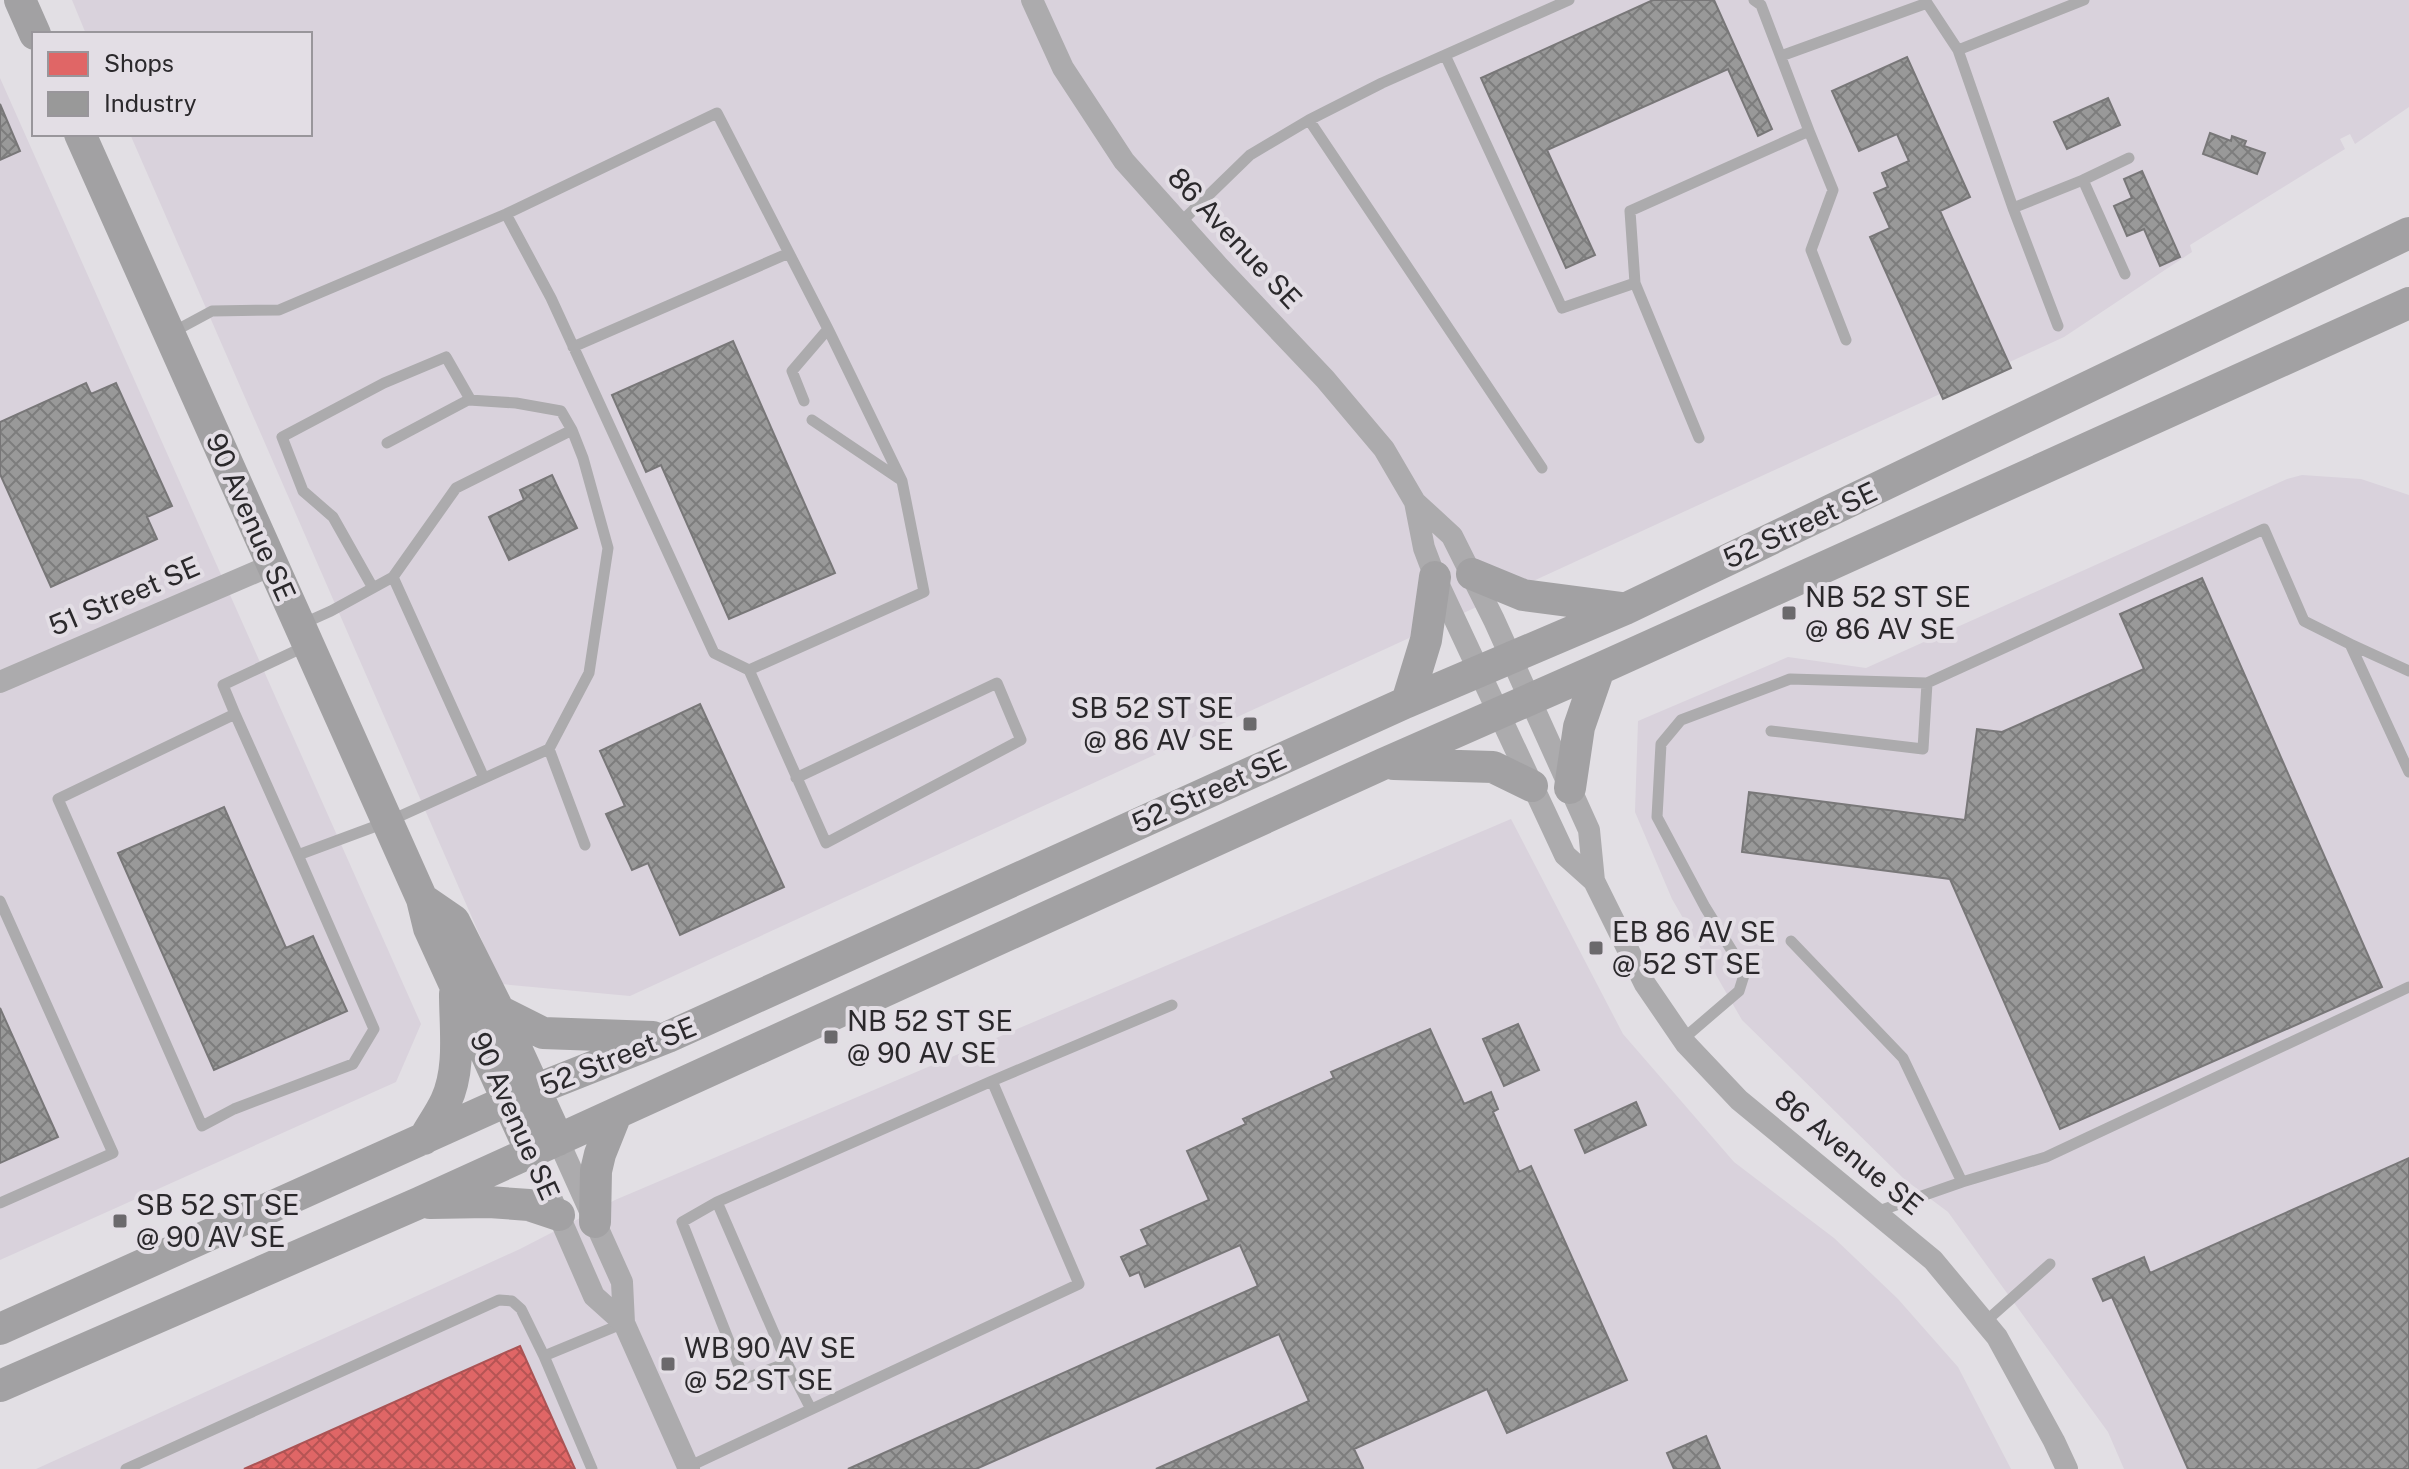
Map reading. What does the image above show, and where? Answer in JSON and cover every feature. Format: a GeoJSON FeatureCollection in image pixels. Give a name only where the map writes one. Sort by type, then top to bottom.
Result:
{"type":"FeatureCollection","features":[{"type":"Feature","properties":{"kind":"main road"},"geometry":{"type":"LineString","coordinates":[[20,0],[34,32]]}},
{"type":"Feature","properties":{"kind":"main road","name":"90 Avenue SE"},"geometry":{"type":"LineString","coordinates":[[81,136],[422,899],[429,928],[455,983],[522,1094],[545,1146]]}},
{"type":"Feature","properties":{"kind":"main road","name":"52 Street SE"},"geometry":{"type":"LineString","coordinates":[[0,1329],[522,1094],[668,1037],[1407,702],[1625,609],[2409,233]]}},
{"type":"Feature","properties":{"kind":"main road","name":"52 Street SE"},"geometry":{"type":"LineString","coordinates":[[0,1386],[419,1203],[1383,764],[2409,303]]}},
{"type":"Feature","properties":{"kind":"main road"},"geometry":{"type":"LineString","coordinates":[[1472,574],[1523,595],[1625,609]]}},
{"type":"Feature","properties":{"kind":"main road"},"geometry":{"type":"LineString","coordinates":[[1407,702],[1426,640],[1435,577]]}},
{"type":"Feature","properties":{"kind":"main road"},"geometry":{"type":"LineString","coordinates":[[1570,788],[1579,727],[1599,669]]}},
{"type":"Feature","properties":{"kind":"main road"},"geometry":{"type":"LineString","coordinates":[[1383,764],[1493,767],[1532,786]]}},
{"type":"Feature","properties":{"kind":"main road","name":"90 Avenue SE"},"geometry":{"type":"LineString","coordinates":[[422,899],[454,921],[499,1011],[522,1094]]}},
{"type":"Feature","properties":{"kind":"main road"},"geometry":{"type":"LineString","coordinates":[[424,1139],[447,1099],[456,1060],[455,983]]}},
{"type":"Feature","properties":{"kind":"main road"},"geometry":{"type":"LineString","coordinates":[[499,1011],[543,1033],[668,1037]]}},
{"type":"Feature","properties":{"kind":"main road"},"geometry":{"type":"LineString","coordinates":[[595,1222],[596,1171],[616,1114]]}},
{"type":"Feature","properties":{"kind":"main road"},"geometry":{"type":"LineString","coordinates":[[419,1203],[529,1205],[559,1215]]}},
{"type":"Feature","properties":{"kind":"street","name":"86 Avenue SE"},"geometry":{"type":"LineString","coordinates":[[1032,0],[1063,68],[1124,161],[1325,379],[1384,449],[1415,502],[1452,536],[1589,830],[1594,881],[1645,984],[1683,1039],[1739,1100],[1933,1260],[1997,1337],[2067,1469]]}},
{"type":"Feature","properties":{"kind":"street","name":"86 Avenue SE"},"geometry":{"type":"LineString","coordinates":[[1415,502],[1424,548],[1435,577],[1532,786],[1565,855],[1594,881]]}},
{"type":"Feature","properties":{"kind":"street","name":"51 Street SE"},"geometry":{"type":"LineString","coordinates":[[0,682],[272,565]]}},
{"type":"Feature","properties":{"kind":"street","name":"90 Avenue SE"},"geometry":{"type":"LineString","coordinates":[[545,1146],[559,1215],[594,1296],[624,1323]]}},
{"type":"Feature","properties":{"kind":"street","name":"90 Avenue SE"},"geometry":{"type":"LineString","coordinates":[[545,1146],[595,1222],[622,1282],[624,1323],[688,1468]]}},
{"type":"Feature","properties":{"kind":"lane"},"geometry":{"type":"LineString","coordinates":[[1180,223],[1250,155],[1309,120],[1569,0]]}},
{"type":"Feature","properties":{"kind":"lane"},"geometry":{"type":"LineString","coordinates":[[1754,0],[1761,5],[1833,190],[1811,250],[1846,340]]}},
{"type":"Feature","properties":{"kind":"lane"},"geometry":{"type":"LineString","coordinates":[[1958,50],[2084,0]]}},
{"type":"Feature","properties":{"kind":"lane"},"geometry":{"type":"LineString","coordinates":[[1781,56],[1927,3],[1958,50],[2058,326]]}},
{"type":"Feature","properties":{"kind":"lane"},"geometry":{"type":"LineString","coordinates":[[1445,55],[1562,308],[1635,283]]}},
{"type":"Feature","properties":{"kind":"lane"},"geometry":{"type":"LineString","coordinates":[[169,334],[212,311],[279,310],[506,214],[717,113],[902,481],[924,592],[749,670]]}},
{"type":"Feature","properties":{"kind":"lane"},"geometry":{"type":"LineString","coordinates":[[1309,120],[1542,468]]}},
{"type":"Feature","properties":{"kind":"lane"},"geometry":{"type":"LineString","coordinates":[[1699,438],[1635,283],[1630,211],[1809,131]]}},
{"type":"Feature","properties":{"kind":"lane"},"geometry":{"type":"LineString","coordinates":[[2013,208],[2129,158]]}},
{"type":"Feature","properties":{"kind":"lane"},"geometry":{"type":"LineString","coordinates":[[2083,180],[2125,274]]}},
{"type":"Feature","properties":{"kind":"lane"},"geometry":{"type":"LineString","coordinates":[[506,214],[551,298],[714,653],[749,670],[796,778],[826,843],[1021,740],[997,683],[796,778]]}},
{"type":"Feature","properties":{"kind":"lane"},"geometry":{"type":"LineString","coordinates":[[573,347],[789,253]]}},
{"type":"Feature","properties":{"kind":"lane"},"geometry":{"type":"LineString","coordinates":[[804,401],[792,371],[828,329]]}},
{"type":"Feature","properties":{"kind":"lane"},"geometry":{"type":"LineString","coordinates":[[373,588],[333,517],[303,491],[282,437],[384,383],[446,357],[469,400]]}},
{"type":"Feature","properties":{"kind":"lane"},"geometry":{"type":"LineString","coordinates":[[298,855],[387,822],[549,749],[589,673],[608,548],[583,458],[561,411],[516,403],[469,400],[387,443]]}},
{"type":"Feature","properties":{"kind":"lane"},"geometry":{"type":"LineString","coordinates":[[812,420],[902,481]]}},
{"type":"Feature","properties":{"kind":"lane"},"geometry":{"type":"LineString","coordinates":[[235,714],[58,799],[202,1126],[234,1109],[353,1064],[374,1029],[223,685],[303,636],[331,611],[393,577],[456,488],[572,430]]}},
{"type":"Feature","properties":{"kind":"lane"},"geometry":{"type":"LineString","coordinates":[[1683,1039],[1739,991],[1745,972],[1705,907],[1657,817],[1661,744],[1681,720],[1790,679],[1927,683],[2264,529],[2304,621],[2409,671]]}},
{"type":"Feature","properties":{"kind":"lane"},"geometry":{"type":"LineString","coordinates":[[393,577],[484,778]]}},
{"type":"Feature","properties":{"kind":"lane"},"geometry":{"type":"LineString","coordinates":[[2350,644],[2409,772]]}},
{"type":"Feature","properties":{"kind":"lane"},"geometry":{"type":"LineString","coordinates":[[1771,731],[1923,749],[1927,683]]}},
{"type":"Feature","properties":{"kind":"lane"},"geometry":{"type":"LineString","coordinates":[[549,749],[585,845]]}},
{"type":"Feature","properties":{"kind":"lane"},"geometry":{"type":"LineString","coordinates":[[0,901],[113,1153],[0,1203]]}},
{"type":"Feature","properties":{"kind":"lane"},"geometry":{"type":"LineString","coordinates":[[1791,941],[1903,1058],[1962,1182]]}},
{"type":"Feature","properties":{"kind":"lane"},"geometry":{"type":"LineString","coordinates":[[1876,1212],[2046,1157],[2409,987]]}},
{"type":"Feature","properties":{"kind":"lane"},"geometry":{"type":"LineString","coordinates":[[787,1363],[744,1379],[682,1222],[717,1202],[1172,1005]]}},
{"type":"Feature","properties":{"kind":"lane"},"geometry":{"type":"LineString","coordinates":[[688,1468],[1079,1284],[992,1081]]}},
{"type":"Feature","properties":{"kind":"lane"},"geometry":{"type":"LineString","coordinates":[[717,1202],[787,1363],[811,1409]]}},
{"type":"Feature","properties":{"kind":"lane"},"geometry":{"type":"LineString","coordinates":[[1985,1322],[2050,1264]]}},
{"type":"Feature","properties":{"kind":"lane"},"geometry":{"type":"LineString","coordinates":[[126,1469],[499,1300],[512,1301],[521,1309],[592,1469]]}},
{"type":"Feature","properties":{"kind":"lane"},"geometry":{"type":"LineString","coordinates":[[544,1356],[624,1323]]}},
{"type":"Feature","properties":{"kind":"shaded area"},"geometry":{"type":"Polygon","coordinates":[[[72,0],[2409,0],[2409,107],[2355,144],[2350,134],[2340,139],[2345,149],[2190,245],[2192,252],[2064,337],[630,996],[501,984],[131,136],[312,136],[312,32],[85,32],[72,0]]]}},
{"type":"Feature","properties":{"kind":"shaded area"},"geometry":{"type":"Polygon","coordinates":[[[0,78],[421,1024],[396,1082],[0,1260],[0,78]]]}},
{"type":"Feature","properties":{"kind":"shaded area"},"geometry":{"type":"Polygon","coordinates":[[[2302,475],[2361,479],[2409,495],[2409,1469],[2124,1469],[2108,1432],[1948,1212],[1904,1179],[1742,1020],[1672,899],[1635,812],[1638,721],[1788,657],[1866,668],[2287,479],[2302,475]]]}},
{"type":"Feature","properties":{"kind":"shaded area"},"geometry":{"type":"Polygon","coordinates":[[[1511,819],[1623,1034],[1734,1162],[1834,1238],[1898,1299],[1958,1367],[2011,1469],[36,1469],[520,1249],[615,1200],[1511,819]]]}},
{"type":"Feature","properties":{"kind":"building: Shops"},"geometry":{"type":"Polygon","coordinates":[[[520,1346],[575,1469],[244,1469],[520,1346]]]}},
{"type":"Feature","properties":{"kind":"building: Industry"},"geometry":{"type":"Polygon","coordinates":[[[1653,0],[1714,0],[1772,129],[1758,136],[1728,69],[1547,150],[1595,255],[1566,268],[1481,78],[1653,0]]]}},
{"type":"Feature","properties":{"kind":"building: Industry"},"geometry":{"type":"Polygon","coordinates":[[[1907,57],[1970,197],[1940,211],[2011,368],[1943,399],[1870,237],[1890,228],[1874,193],[1888,187],[1882,173],[1909,161],[1897,134],[1859,151],[1832,91],[1907,57]]]}},
{"type":"Feature","properties":{"kind":"building: Industry"},"geometry":{"type":"Polygon","coordinates":[[[2108,98],[2120,125],[2067,149],[2054,122],[2108,98]]]}},
{"type":"Feature","properties":{"kind":"building: Industry"},"geometry":{"type":"Polygon","coordinates":[[[0,104],[20,151],[0,160],[0,104]]]}},
{"type":"Feature","properties":{"kind":"building: Industry"},"geometry":{"type":"Polygon","coordinates":[[[2210,133],[2231,141],[2232,136],[2246,141],[2244,146],[2265,153],[2257,174],[2203,154],[2210,133]]]}},
{"type":"Feature","properties":{"kind":"building: Industry"},"geometry":{"type":"Polygon","coordinates":[[[2142,171],[2180,257],[2160,266],[2144,229],[2127,236],[2114,206],[2132,198],[2124,179],[2142,171]]]}},
{"type":"Feature","properties":{"kind":"building: Industry"},"geometry":{"type":"Polygon","coordinates":[[[733,341],[835,573],[729,619],[661,465],[646,472],[612,395],[733,341]]]}},
{"type":"Feature","properties":{"kind":"building: Industry"},"geometry":{"type":"Polygon","coordinates":[[[86,383],[91,394],[116,383],[172,506],[147,517],[157,539],[51,587],[0,474],[0,422],[86,383]]]}},
{"type":"Feature","properties":{"kind":"building: Industry"},"geometry":{"type":"Polygon","coordinates":[[[552,475],[577,528],[509,560],[489,517],[524,500],[520,490],[552,475]]]}},
{"type":"Feature","properties":{"kind":"building: Industry"},"geometry":{"type":"Polygon","coordinates":[[[2202,578],[2382,987],[2060,1129],[1950,879],[1742,852],[1749,792],[1965,820],[1977,729],[2002,732],[2144,669],[2120,614],[2202,578]]]}},
{"type":"Feature","properties":{"kind":"building: Industry"},"geometry":{"type":"Polygon","coordinates":[[[700,704],[784,887],[680,935],[648,863],[632,870],[606,814],[625,806],[600,751],[700,704]]]}},
{"type":"Feature","properties":{"kind":"building: Industry"},"geometry":{"type":"Polygon","coordinates":[[[224,807],[286,948],[313,936],[347,1011],[214,1070],[118,853],[224,807]]]}},
{"type":"Feature","properties":{"kind":"building: Industry"},"geometry":{"type":"Polygon","coordinates":[[[0,1008],[58,1137],[0,1163],[0,1008]]]}},
{"type":"Feature","properties":{"kind":"building: Industry"},"geometry":{"type":"Polygon","coordinates":[[[1518,1024],[1539,1070],[1504,1086],[1483,1039],[1518,1024]]]}},
{"type":"Feature","properties":{"kind":"building: Industry"},"geometry":{"type":"Polygon","coordinates":[[[1430,1029],[1464,1104],[1491,1092],[1498,1109],[1493,1112],[1519,1172],[1531,1166],[1627,1380],[1507,1433],[1487,1389],[1354,1449],[1363,1468],[1360,1469],[1156,1469],[1309,1401],[1279,1334],[976,1469],[848,1469],[1258,1286],[1240,1245],[1145,1287],[1139,1272],[1130,1276],[1121,1257],[1148,1245],[1141,1230],[1209,1200],[1187,1151],[1246,1124],[1243,1119],[1334,1078],[1331,1072],[1430,1029]]]}},
{"type":"Feature","properties":{"kind":"building: Industry"},"geometry":{"type":"Polygon","coordinates":[[[1636,1102],[1646,1125],[1585,1153],[1575,1130],[1636,1102]]]}},
{"type":"Feature","properties":{"kind":"building: Industry"},"geometry":{"type":"Polygon","coordinates":[[[2409,1158],[2409,1469],[2188,1469],[2112,1297],[2103,1301],[2093,1279],[2144,1257],[2150,1273],[2409,1158]]]}},
{"type":"Feature","properties":{"kind":"building: Industry"},"geometry":{"type":"Polygon","coordinates":[[[1706,1436],[1720,1469],[1674,1469],[1667,1453],[1706,1436]]]}},
{"type":"Feature","properties":{"kind":"place","name":"NB 52 ST SE @ 86 AV SE"},"geometry":{"type":"Point","coordinates":[1789,613]}},
{"type":"Feature","properties":{"kind":"place","name":"SB 52 ST SE @ 86 AV SE"},"geometry":{"type":"Point","coordinates":[1250,724]}},
{"type":"Feature","properties":{"kind":"place","name":"EB 86 AV SE @ 52 ST SE"},"geometry":{"type":"Point","coordinates":[1596,948]}},
{"type":"Feature","properties":{"kind":"place","name":"NB 52 ST SE @ 90 AV SE"},"geometry":{"type":"Point","coordinates":[831,1037]}},
{"type":"Feature","properties":{"kind":"place","name":"SB 52 ST SE @ 90 AV SE"},"geometry":{"type":"Point","coordinates":[120,1221]}},
{"type":"Feature","properties":{"kind":"place","name":"WB 90 AV SE @ 52 ST SE"},"geometry":{"type":"Point","coordinates":[668,1364]}}]}
